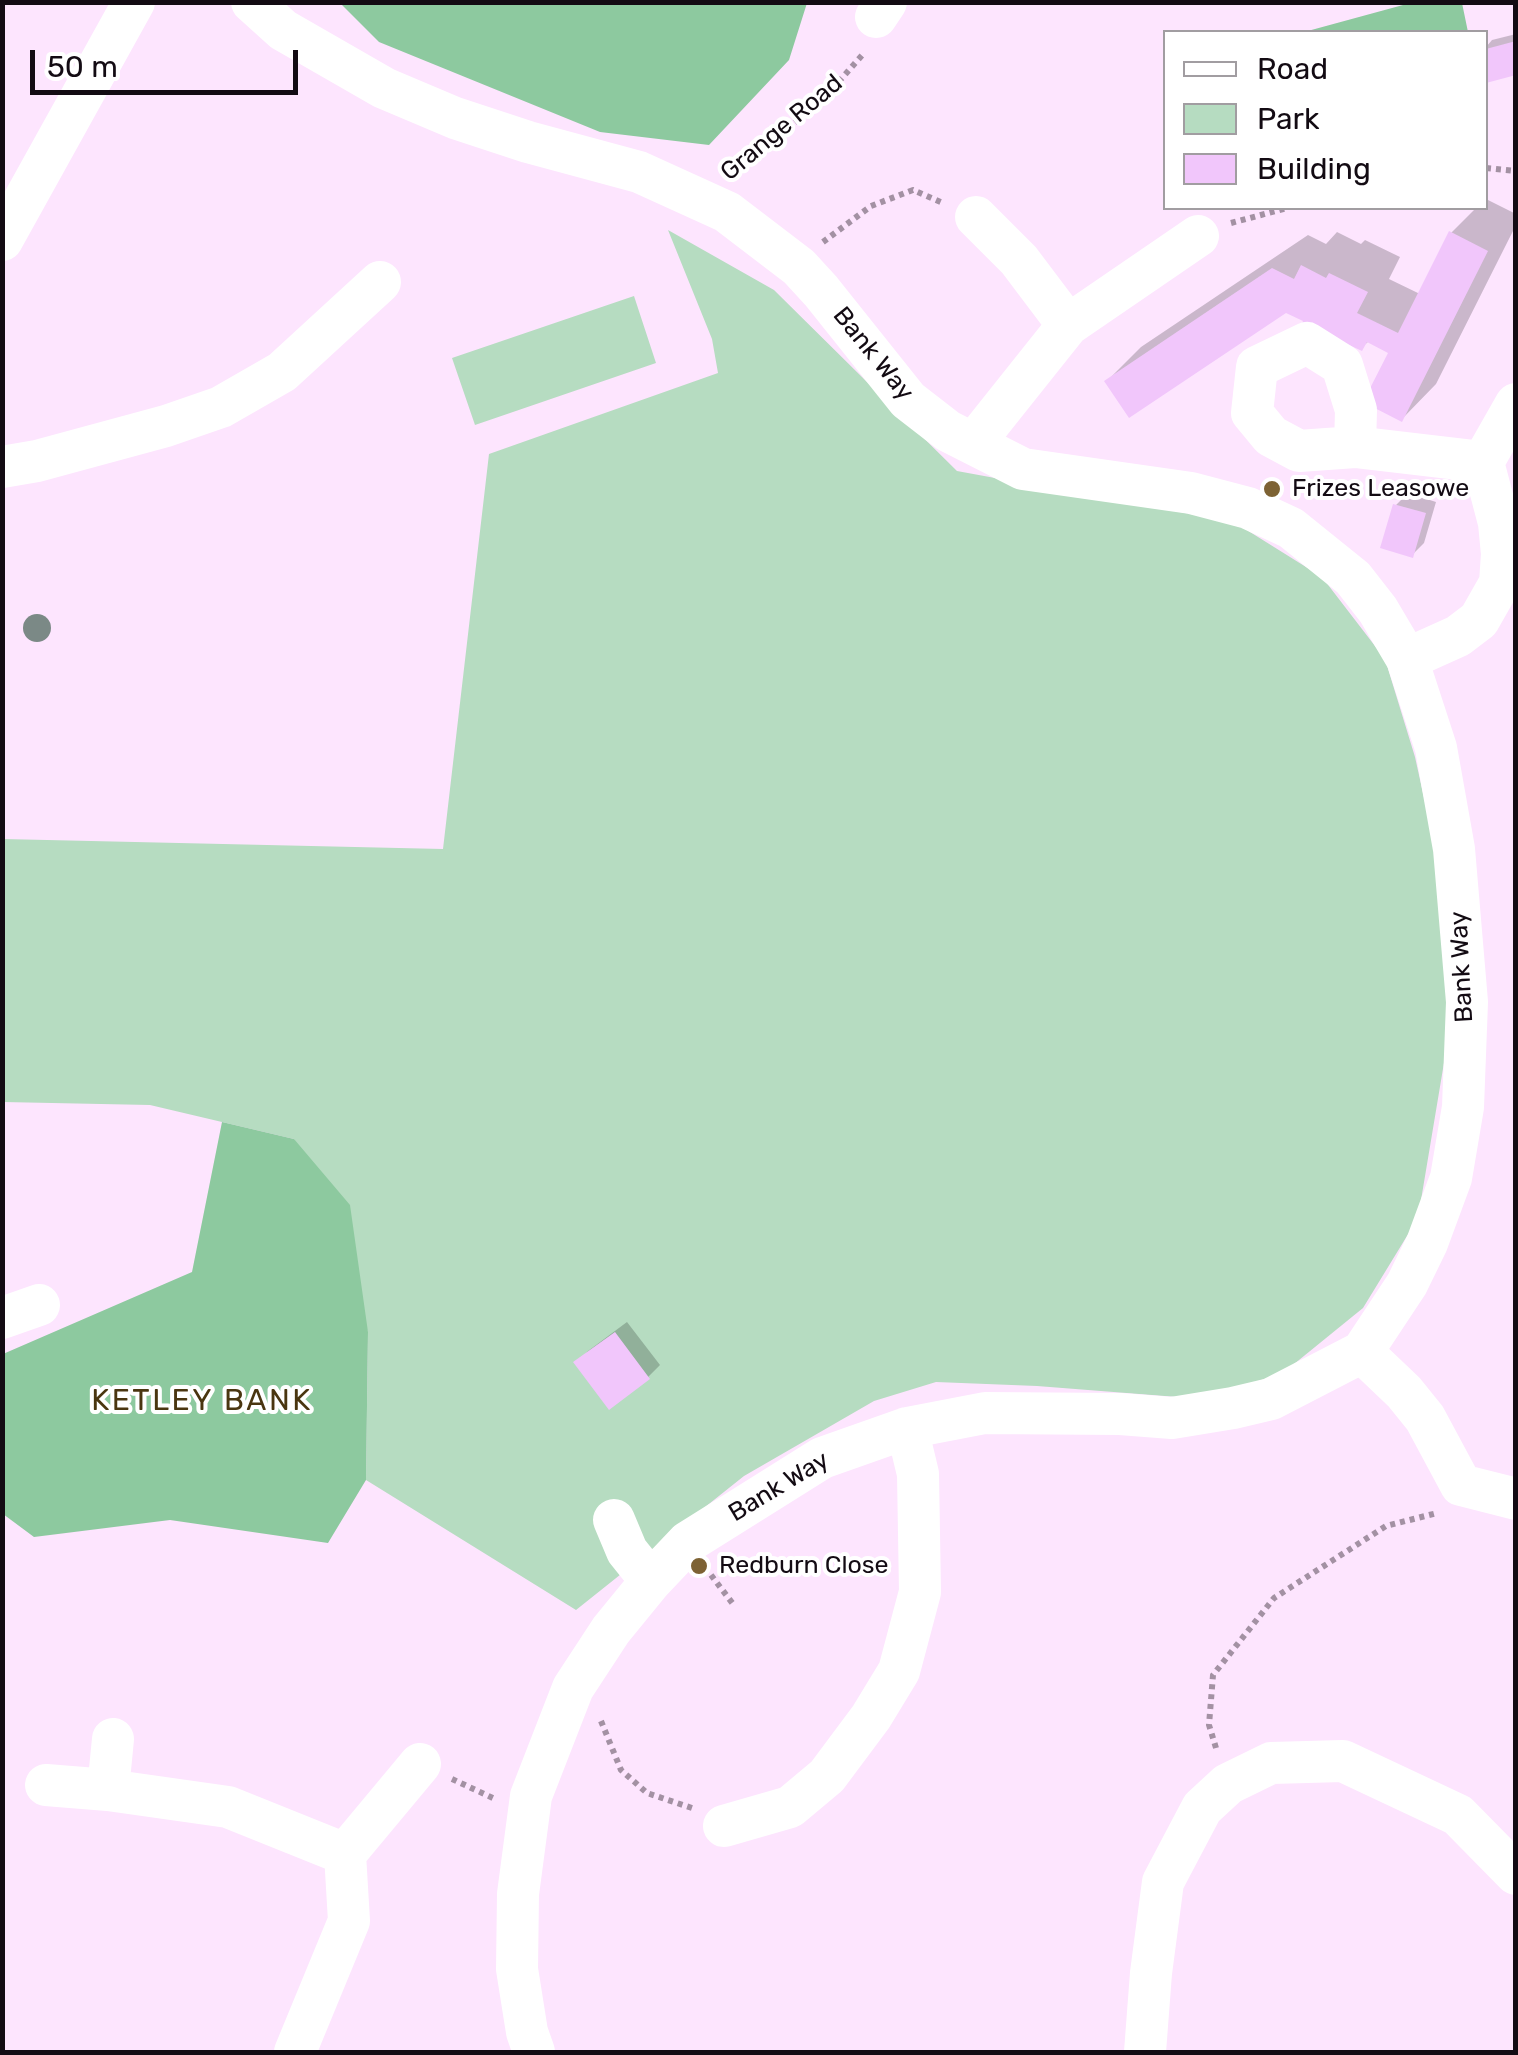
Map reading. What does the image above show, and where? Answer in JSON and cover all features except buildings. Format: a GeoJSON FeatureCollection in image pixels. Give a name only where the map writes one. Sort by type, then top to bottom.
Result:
{"type":"FeatureCollection","features":[{"type":"Feature","properties":{"kind":"street"},"geometry":{"type":"LineString","coordinates":[[2,240],[134,2]]}},
{"type":"Feature","properties":{"kind":"street","name":"Bank Way"},"geometry":{"type":"LineString","coordinates":[[252,2],[284,30],[384,88],[455,118],[639,172],[727,212],[799,267],[908,400],[948,431],[1023,469],[1191,493],[1248,508],[1291,528],[1352,578],[1378,610],[1407,660],[1436,748],[1454,850],[1467,1002],[1462,1107],[1451,1178],[1428,1243],[1407,1284],[1362,1352],[1271,1399],[1232,1408],[1172,1418],[984,1414],[907,1428],[822,1458],[688,1542],[611,1630],[573,1688],[530,1796],[518,1894],[517,1969],[534,2052]]}},
{"type":"Feature","properties":{"kind":"street"},"geometry":{"type":"LineString","coordinates":[[976,217],[1020,260],[1068,326]]}},
{"type":"Feature","properties":{"kind":"street"},"geometry":{"type":"LineString","coordinates":[[974,443],[1068,326],[1198,236]]}},
{"type":"Feature","properties":{"kind":"street"},"geometry":{"type":"LineString","coordinates":[[2,467],[36,462],[221,407],[282,372],[380,282]]}},
{"type":"Feature","properties":{"kind":"street"},"geometry":{"type":"LineString","coordinates":[[1407,660],[1458,636],[1497,626],[1502,554],[1483,462],[1516,404]]}},
{"type":"Feature","properties":{"kind":"street"},"geometry":{"type":"LineString","coordinates":[[1355,447],[1483,462]]}},
{"type":"Feature","properties":{"kind":"street"},"geometry":{"type":"LineString","coordinates":[[1362,1352],[1404,1392],[1424,1418],[1450,1499],[1516,1499]]}},
{"type":"Feature","properties":{"kind":"street"},"geometry":{"type":"LineString","coordinates":[[724,1826],[790,1807],[826,1776],[871,1717],[899,1671],[920,1592],[918,1474],[907,1428]]}},
{"type":"Feature","properties":{"kind":"street"},"geometry":{"type":"LineString","coordinates":[[614,1520],[627,1551],[651,1580]]}},
{"type":"Feature","properties":{"kind":"street"},"geometry":{"type":"LineString","coordinates":[[108,1790],[113,1738]]}},
{"type":"Feature","properties":{"kind":"street"},"geometry":{"type":"LineString","coordinates":[[1146,2052],[1163,1882],[1202,1808],[1228,1784],[1270,1763],[1343,1762],[1458,1815],[1516,1874]]}},
{"type":"Feature","properties":{"kind":"street"},"geometry":{"type":"LineString","coordinates":[[295,2052],[349,1920],[346,1854],[420,1764]]}},
{"type":"Feature","properties":{"kind":"street"},"geometry":{"type":"LineString","coordinates":[[46,1785],[228,1806],[346,1854]]}},
{"type":"Feature","properties":{"kind":"path","name":"Grange Road"},"geometry":{"type":"LineString","coordinates":[[696,198],[768,146],[828,94],[877,38],[881,10]]}},
{"type":"Feature","properties":{"kind":"path"},"geometry":{"type":"LineString","coordinates":[[1488,168],[1516,172]]}},
{"type":"Feature","properties":{"kind":"path"},"geometry":{"type":"LineString","coordinates":[[799,267],[827,237],[871,206],[913,190],[976,217]]}},
{"type":"Feature","properties":{"kind":"path"},"geometry":{"type":"LineString","coordinates":[[1198,236],[1280,210]]}},
{"type":"Feature","properties":{"kind":"path"},"geometry":{"type":"LineString","coordinates":[[1228,1784],[1209,1725],[1213,1675],[1274,1598],[1386,1526],[1450,1499]]}},
{"type":"Feature","properties":{"kind":"path"},"geometry":{"type":"LineString","coordinates":[[711,1574],[733,1604]]}},
{"type":"Feature","properties":{"kind":"path"},"geometry":{"type":"LineString","coordinates":[[596,1711],[621,1770],[647,1793],[701,1812],[724,1826]]}},
{"type":"Feature","properties":{"kind":"path"},"geometry":{"type":"LineString","coordinates":[[420,1764],[499,1800],[530,1796]]}},
{"type":"Feature","properties":{"kind":"green space"},"geometry":{"type":"Polygon","coordinates":[[[1414,2],[1462,3],[1468,30],[1311,30],[1414,2]]]}},
{"type":"Feature","properties":{"kind":"green space"},"geometry":{"type":"Polygon","coordinates":[[[340,3],[807,3],[789,60],[709,145],[600,132],[379,42],[340,3]]]}},
{"type":"Feature","properties":{"kind":"green space"},"geometry":{"type":"Polygon","coordinates":[[[668,230],[774,290],[957,471],[1234,522],[1322,577],[1385,659],[1415,757],[1448,906],[1452,1015],[1418,1218],[1363,1308],[1283,1373],[1203,1399],[936,1382],[874,1401],[744,1476],[576,1610],[366,1480],[368,1332],[294,1139],[150,1105],[3,1102],[3,839],[443,849],[489,454],[718,373],[712,339],[668,230]]]}},
{"type":"Feature","properties":{"kind":"green space"},"geometry":{"type":"Polygon","coordinates":[[[634,296],[656,363],[475,425],[452,358],[634,296]]]}},
{"type":"Feature","properties":{"kind":"green space"},"geometry":{"type":"Polygon","coordinates":[[[222,1122],[294,1139],[350,1205],[368,1332],[366,1480],[328,1543],[170,1520],[34,1537],[3,1514],[3,1354],[192,1272],[222,1122]]]}},
{"type":"Feature","properties":{"kind":"place","name":"Frizes Leasowe"},"geometry":{"type":"Point","coordinates":[1272,489]}},
{"type":"Feature","properties":{"kind":"place","name":"Redburn Close"},"geometry":{"type":"Point","coordinates":[699,1566]}},
{"type":"Feature","properties":{"kind":"district","name":"KETLEY BANK"},"geometry":{"type":"Point","coordinates":[202,1401]}}]}
